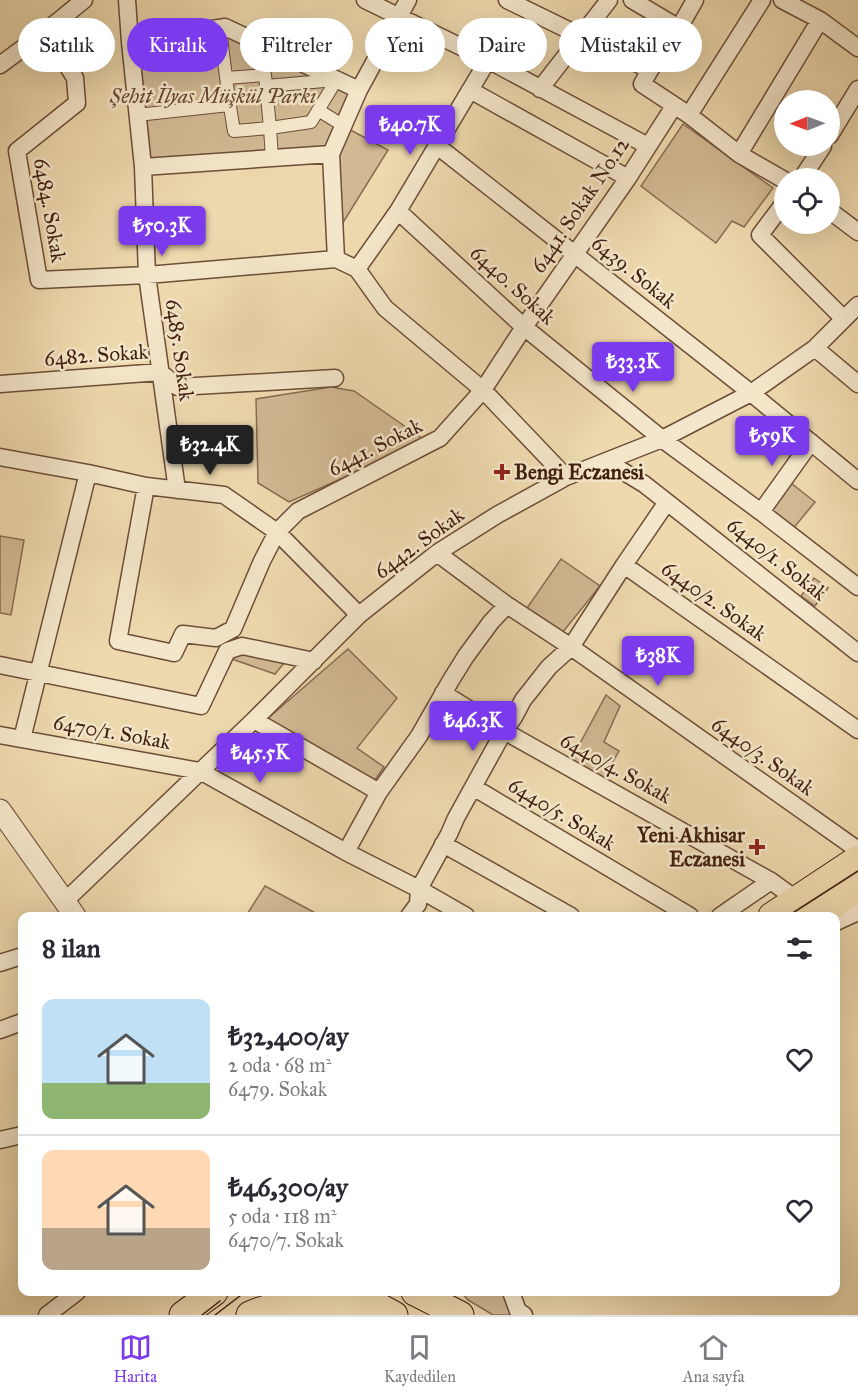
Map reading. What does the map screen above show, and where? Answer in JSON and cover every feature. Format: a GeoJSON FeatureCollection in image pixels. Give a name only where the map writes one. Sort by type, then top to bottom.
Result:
{"type":"FeatureCollection","features":[{"type":"Feature","properties":{"kind":"main road"},"geometry":{"type":"LineString","coordinates":[[806,908],[858,859]]}},
{"type":"Feature","properties":{"kind":"main road"},"geometry":{"type":"LineString","coordinates":[[789,912],[806,908],[858,888]]}},
{"type":"Feature","properties":{"kind":"main road"},"geometry":{"type":"LineString","coordinates":[[183,1315],[209,1296]]}},
{"type":"Feature","properties":{"kind":"main road"},"geometry":{"type":"LineString","coordinates":[[230,1315],[258,1296]]}},
{"type":"Feature","properties":{"kind":"main road"},"geometry":{"type":"LineString","coordinates":[[359,1296],[394,1315]]}},
{"type":"Feature","properties":{"kind":"main road"},"geometry":{"type":"LineString","coordinates":[[426,1296],[453,1306]]}},
{"type":"Feature","properties":{"kind":"main road"},"geometry":{"type":"LineString","coordinates":[[250,1315],[284,1305],[309,1303],[344,1309],[358,1315]]}},
{"type":"Feature","properties":{"kind":"street"},"geometry":{"type":"LineString","coordinates":[[62,18],[84,0]]}},
{"type":"Feature","properties":{"kind":"street","name":"6485. Sokak"},"geometry":{"type":"LineString","coordinates":[[127,0],[128,18]]}},
{"type":"Feature","properties":{"kind":"street"},"geometry":{"type":"LineString","coordinates":[[364,0],[457,45]]}},
{"type":"Feature","properties":{"kind":"street"},"geometry":{"type":"LineString","coordinates":[[408,0],[359,90],[331,154],[336,259],[357,269],[385,308],[483,390],[566,477]]}},
{"type":"Feature","properties":{"kind":"street"},"geometry":{"type":"LineString","coordinates":[[507,0],[559,25]]}},
{"type":"Feature","properties":{"kind":"street"},"geometry":{"type":"LineString","coordinates":[[596,18],[609,0]]}},
{"type":"Feature","properties":{"kind":"street"},"geometry":{"type":"LineString","coordinates":[[632,0],[662,18]]}},
{"type":"Feature","properties":{"kind":"street"},"geometry":{"type":"LineString","coordinates":[[685,18],[695,0]]}},
{"type":"Feature","properties":{"kind":"street"},"geometry":{"type":"LineString","coordinates":[[688,115],[762,0]]}},
{"type":"Feature","properties":{"kind":"street"},"geometry":{"type":"LineString","coordinates":[[782,0],[820,21],[858,48]]}},
{"type":"Feature","properties":{"kind":"street"},"geometry":{"type":"LineString","coordinates":[[739,154],[820,21]]}},
{"type":"Feature","properties":{"kind":"street"},"geometry":{"type":"LineString","coordinates":[[228,28],[359,90]]}},
{"type":"Feature","properties":{"kind":"street"},"geometry":{"type":"LineString","coordinates":[[0,65],[18,52]]}},
{"type":"Feature","properties":{"kind":"street"},"geometry":{"type":"LineString","coordinates":[[540,89],[559,65]]}},
{"type":"Feature","properties":{"kind":"street","name":"6484. Sokak"},"geometry":{"type":"LineString","coordinates":[[71,72],[75,78],[78,103],[17,151],[39,280],[147,275],[336,259]]}},
{"type":"Feature","properties":{"kind":"street","name":"6485. Sokak"},"geometry":{"type":"LineString","coordinates":[[133,72],[143,167],[147,275],[177,490]]}},
{"type":"Feature","properties":{"kind":"street"},"geometry":{"type":"LineString","coordinates":[[225,72],[234,131],[311,122],[337,80]]}},
{"type":"Feature","properties":{"kind":"street"},"geometry":{"type":"LineString","coordinates":[[357,269],[398,211],[481,72]]}},
{"type":"Feature","properties":{"kind":"street"},"geometry":{"type":"LineString","coordinates":[[510,72],[648,146]]}},
{"type":"Feature","properties":{"kind":"street"},"geometry":{"type":"LineString","coordinates":[[649,72],[642,84],[739,154],[774,174]]}},
{"type":"Feature","properties":{"kind":"street"},"geometry":{"type":"LineString","coordinates":[[226,78],[265,75],[272,158]]}},
{"type":"Feature","properties":{"kind":"street"},"geometry":{"type":"LineString","coordinates":[[266,86],[337,80]]}},
{"type":"Feature","properties":{"kind":"street"},"geometry":{"type":"LineString","coordinates":[[840,119],[858,89]]}},
{"type":"Feature","properties":{"kind":"street"},"geometry":{"type":"LineString","coordinates":[[470,90],[628,178]]}},
{"type":"Feature","properties":{"kind":"street"},"geometry":{"type":"LineString","coordinates":[[137,115],[230,105]]}},
{"type":"Feature","properties":{"kind":"street","name":"6441. Sokak No.12"},"geometry":{"type":"LineString","coordinates":[[483,390],[628,178],[674,106]]}},
{"type":"Feature","properties":{"kind":"street"},"geometry":{"type":"LineString","coordinates":[[318,110],[344,126]]}},
{"type":"Feature","properties":{"kind":"street","name":"6439. Sokak"},"geometry":{"type":"LineString","coordinates":[[436,145],[751,393],[858,481]]}},
{"type":"Feature","properties":{"kind":"street"},"geometry":{"type":"LineString","coordinates":[[143,167],[331,154]]}},
{"type":"Feature","properties":{"kind":"street","name":"6440. Sokak"},"geometry":{"type":"LineString","coordinates":[[398,211],[524,327],[662,439],[855,578]]}},
{"type":"Feature","properties":{"kind":"street"},"geometry":{"type":"LineString","coordinates":[[774,216],[760,234],[843,318]]}},
{"type":"Feature","properties":{"kind":"street"},"geometry":{"type":"LineString","coordinates":[[840,218],[858,232]]}},
{"type":"Feature","properties":{"kind":"street","name":"6442. Sokak"},"geometry":{"type":"LineString","coordinates":[[69,909],[200,771],[360,615],[437,553],[566,477],[662,439],[751,393],[815,348],[858,305]]}},
{"type":"Feature","properties":{"kind":"street"},"geometry":{"type":"LineString","coordinates":[[815,348],[858,384]]}},
{"type":"Feature","properties":{"kind":"street","name":"6482. Sokak"},"geometry":{"type":"LineString","coordinates":[[0,384],[160,372],[178,387],[335,378]]}},
{"type":"Feature","properties":{"kind":"street","name":"6441. Sokak"},"geometry":{"type":"LineString","coordinates":[[146,486],[118,641],[174,653],[183,634],[216,638],[233,629],[277,532],[298,511],[440,438],[483,390]]}},
{"type":"Feature","properties":{"kind":"street"},"geometry":{"type":"LineString","coordinates":[[761,512],[811,441]]}},
{"type":"Feature","properties":{"kind":"street"},"geometry":{"type":"LineString","coordinates":[[0,457],[146,486],[224,495],[277,532],[360,615]]}},
{"type":"Feature","properties":{"kind":"street","name":"6440/1. Sokak"},"geometry":{"type":"LineString","coordinates":[[606,461],[667,501],[858,653]]}},
{"type":"Feature","properties":{"kind":"street"},"geometry":{"type":"LineString","coordinates":[[22,738],[88,473]]}},
{"type":"Feature","properties":{"kind":"street"},"geometry":{"type":"LineString","coordinates":[[412,912],[418,904],[419,889],[456,818],[523,700],[549,667],[571,647],[667,501]]}},
{"type":"Feature","properties":{"kind":"street","name":"6440/3. Sokak"},"geometry":{"type":"LineString","coordinates":[[437,553],[507,605],[571,647],[858,850]]}},
{"type":"Feature","properties":{"kind":"street","name":"6440/2. Sokak"},"geometry":{"type":"LineString","coordinates":[[624,565],[858,730]]}},
{"type":"Feature","properties":{"kind":"street"},"geometry":{"type":"LineString","coordinates":[[346,852],[379,792],[419,736],[466,656],[491,622],[507,605]]}},
{"type":"Feature","properties":{"kind":"street"},"geometry":{"type":"LineString","coordinates":[[0,665],[201,706],[227,651],[242,646],[314,661]]}},
{"type":"Feature","properties":{"kind":"street","name":"6440/4. Sokak"},"geometry":{"type":"LineString","coordinates":[[443,693],[504,731],[771,880],[806,908]]}},
{"type":"Feature","properties":{"kind":"street"},"geometry":{"type":"LineString","coordinates":[[254,720],[379,792]]}},
{"type":"Feature","properties":{"kind":"street","name":"6470/1. Sokak"},"geometry":{"type":"LineString","coordinates":[[0,735],[200,771],[459,912]]}},
{"type":"Feature","properties":{"kind":"street","name":"6440/5. Sokak"},"geometry":{"type":"LineString","coordinates":[[473,787],[683,912]]}},
{"type":"Feature","properties":{"kind":"street"},"geometry":{"type":"LineString","coordinates":[[0,810],[69,909]]}},
{"type":"Feature","properties":{"kind":"street"},"geometry":{"type":"LineString","coordinates":[[443,844],[564,912]]}},
{"type":"Feature","properties":{"kind":"street"},"geometry":{"type":"LineString","coordinates":[[726,912],[771,880]]}},
{"type":"Feature","properties":{"kind":"street"},"geometry":{"type":"LineString","coordinates":[[840,920],[858,912]]}},
{"type":"Feature","properties":{"kind":"street"},"geometry":{"type":"LineString","coordinates":[[0,963],[18,957]]}},
{"type":"Feature","properties":{"kind":"street"},"geometry":{"type":"LineString","coordinates":[[0,1030],[18,1023]]}},
{"type":"Feature","properties":{"kind":"street"},"geometry":{"type":"LineString","coordinates":[[0,1140],[18,1136]]}},
{"type":"Feature","properties":{"kind":"street"},"geometry":{"type":"LineString","coordinates":[[47,1315],[72,1296]]}},
{"type":"Feature","properties":{"kind":"street"},"geometry":{"type":"LineString","coordinates":[[512,1296],[518,1311],[524,1315]]}},
{"type":"Feature","properties":{"kind":"green space","name":"Şehit İlyas Müşkül Parkı"},"geometry":{"type":"Polygon","coordinates":[[[228,28],[240,34],[240,72],[321,72],[359,90],[331,154],[143,167],[133,72],[228,72],[228,28]]]}},
{"type":"Feature","properties":{"kind":"green space"},"geometry":{"type":"Polygon","coordinates":[[[683,124],[773,188],[744,227],[732,221],[716,243],[641,186],[683,124]]]}},
{"type":"Feature","properties":{"kind":"green space"},"geometry":{"type":"Polygon","coordinates":[[[345,127],[388,150],[339,229],[334,155],[345,127]]]}},
{"type":"Feature","properties":{"kind":"green space"},"geometry":{"type":"Polygon","coordinates":[[[331,387],[354,391],[426,441],[289,502],[258,483],[256,399],[331,387]]]}},
{"type":"Feature","properties":{"kind":"green space"},"geometry":{"type":"Polygon","coordinates":[[[791,483],[815,502],[792,530],[769,510],[791,483]]]}},
{"type":"Feature","properties":{"kind":"green space"},"geometry":{"type":"Polygon","coordinates":[[[0,536],[24,540],[11,615],[0,613],[0,536]]]}},
{"type":"Feature","properties":{"kind":"green space"},"geometry":{"type":"Polygon","coordinates":[[[561,559],[600,586],[562,633],[527,608],[561,559]]]}},
{"type":"Feature","properties":{"kind":"green space"},"geometry":{"type":"Polygon","coordinates":[[[814,578],[828,588],[815,606],[801,596],[814,578]]]}},
{"type":"Feature","properties":{"kind":"green space"},"geometry":{"type":"Polygon","coordinates":[[[348,649],[397,698],[357,748],[384,767],[375,780],[266,720],[348,649]]]}},
{"type":"Feature","properties":{"kind":"green space"},"geometry":{"type":"Polygon","coordinates":[[[241,650],[285,662],[275,674],[229,658],[241,650]]]}},
{"type":"Feature","properties":{"kind":"green space"},"geometry":{"type":"Polygon","coordinates":[[[606,695],[620,706],[604,742],[619,751],[602,781],[570,762],[606,695]]]}},
{"type":"Feature","properties":{"kind":"green space"},"geometry":{"type":"Polygon","coordinates":[[[265,886],[314,912],[249,912],[265,886]]]}},
{"type":"Feature","properties":{"kind":"green space"},"geometry":{"type":"Polygon","coordinates":[[[464,1296],[506,1296],[517,1315],[493,1315],[464,1296]]]}},
{"type":"Feature","properties":{"kind":"tram line"},"geometry":{"type":"LineString","coordinates":[[794,912],[858,871]]}},
{"type":"Feature","properties":{"kind":"tram line"},"geometry":{"type":"LineString","coordinates":[[215,1315],[240,1296]]}},
{"type":"Feature","properties":{"kind":"tram line"},"geometry":{"type":"LineString","coordinates":[[202,1315],[220,1301]]}},
{"type":"Feature","properties":{"kind":"place","name":"Bengi Eczanesi"},"geometry":{"type":"Point","coordinates":[502,472]}},
{"type":"Feature","properties":{"kind":"place","name":"Yeni Akhisar Eczanesi"},"geometry":{"type":"Point","coordinates":[757,847]}}]}
